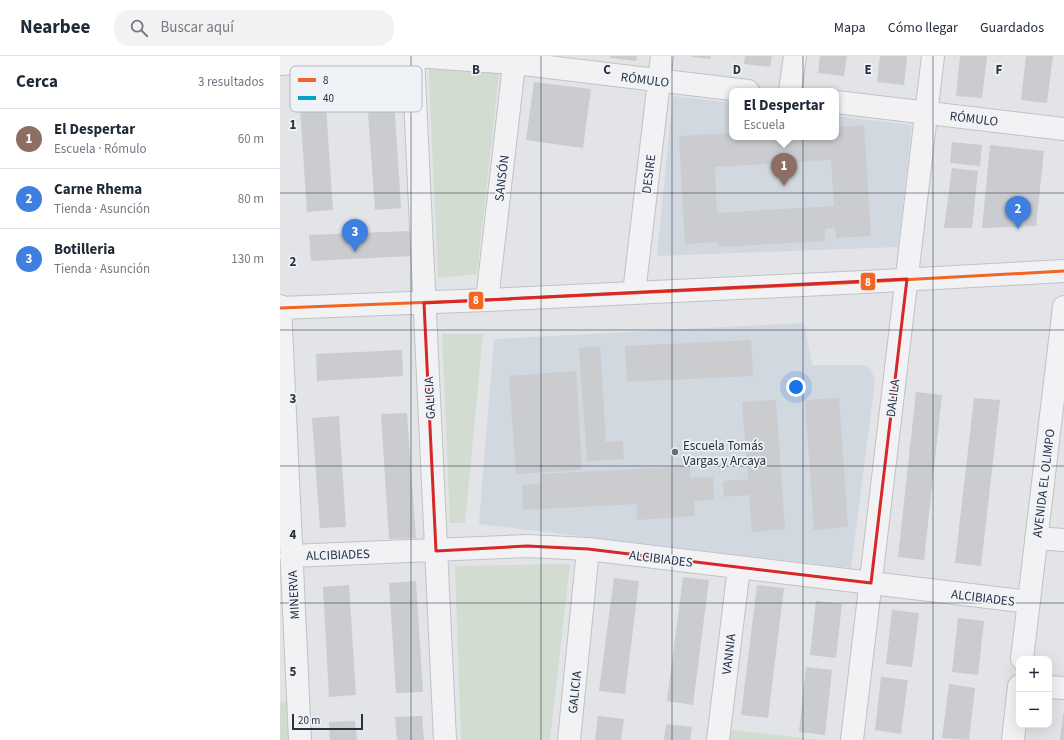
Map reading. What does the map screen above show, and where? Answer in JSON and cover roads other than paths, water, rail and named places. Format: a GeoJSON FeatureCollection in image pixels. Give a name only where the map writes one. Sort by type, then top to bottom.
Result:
{"type":"FeatureCollection","features":[{"type":"Feature","properties":{"kind":"street","name":"RÓMULO"},"geometry":{"type":"LineString","coordinates":[[280,64],[413,56],[515,60],[729,89]]}},
{"type":"Feature","properties":{"kind":"street","name":"GALICIA"},"geometry":{"type":"LineString","coordinates":[[413,56],[413,66]]}},
{"type":"Feature","properties":{"kind":"street","name":"DESIRE"},"geometry":{"type":"LineString","coordinates":[[634,293],[662,56]]}},
{"type":"Feature","properties":{"kind":"street"},"geometry":{"type":"LineString","coordinates":[[790,88],[795,56]]}},
{"type":"Feature","properties":{"kind":"street","name":"DALILA"},"geometry":{"type":"LineString","coordinates":[[852,740],[933,56]]}},
{"type":"Feature","properties":{"kind":"street","name":"SANSÓN"},"geometry":{"type":"LineString","coordinates":[[487,300],[515,60]]}},
{"type":"Feature","properties":{"kind":"street","name":"RÓMULO"},"geometry":{"type":"LineString","coordinates":[[839,102],[1064,129]]}},
{"type":"Feature","properties":{"kind":"street","name":"GALICIA"},"geometry":{"type":"LineString","coordinates":[[416,112],[444,740]]}},
{"type":"Feature","properties":{"kind":"street"},"geometry":{"type":"LineString","coordinates":[[280,308],[487,300],[1064,271]]}},
{"type":"Feature","properties":{"kind":"street","name":"AVENIDA EL OLIMPO"},"geometry":{"type":"LineString","coordinates":[[1022,656],[1036,538],[1058,405],[1064,307]]}},
{"type":"Feature","properties":{"kind":"street","name":"MINERVA"},"geometry":{"type":"LineString","coordinates":[[280,308],[291,556],[289,693],[300,740]]}},
{"type":"Feature","properties":{"kind":"street"},"geometry":{"type":"LineString","coordinates":[[1036,538],[1064,540]]}},
{"type":"Feature","properties":{"kind":"street","name":"ALCIBIADES"},"geometry":{"type":"LineString","coordinates":[[291,556],[527,546],[588,549],[1029,602]]}},
{"type":"Feature","properties":{"kind":"street","name":"GALICIA"},"geometry":{"type":"LineString","coordinates":[[569,740],[588,549]]}},
{"type":"Feature","properties":{"kind":"street","name":"VANNIA"},"geometry":{"type":"LineString","coordinates":[[718,740],[739,567]]}},
{"type":"Feature","properties":{"kind":"street"},"geometry":{"type":"LineString","coordinates":[[1052,688],[1064,688]]}},
{"type":"Feature","properties":{"kind":"street"},"geometry":{"type":"LineString","coordinates":[[1013,740],[1018,692]]}},
{"type":"Feature","properties":{"kind":"place","name":"El Despertar"},"geometry":{"type":"Point","coordinates":[784,186]}},
{"type":"Feature","properties":{"kind":"place","name":"Carne Rhema"},"geometry":{"type":"Point","coordinates":[1018,229]}},
{"type":"Feature","properties":{"kind":"place","name":"Botilleria"},"geometry":{"type":"Point","coordinates":[355,252]}},
{"type":"Feature","properties":{"kind":"place","name":"Escuela Tomás Vargas y Arcaya"},"geometry":{"type":"Point","coordinates":[675,452]}}]}
